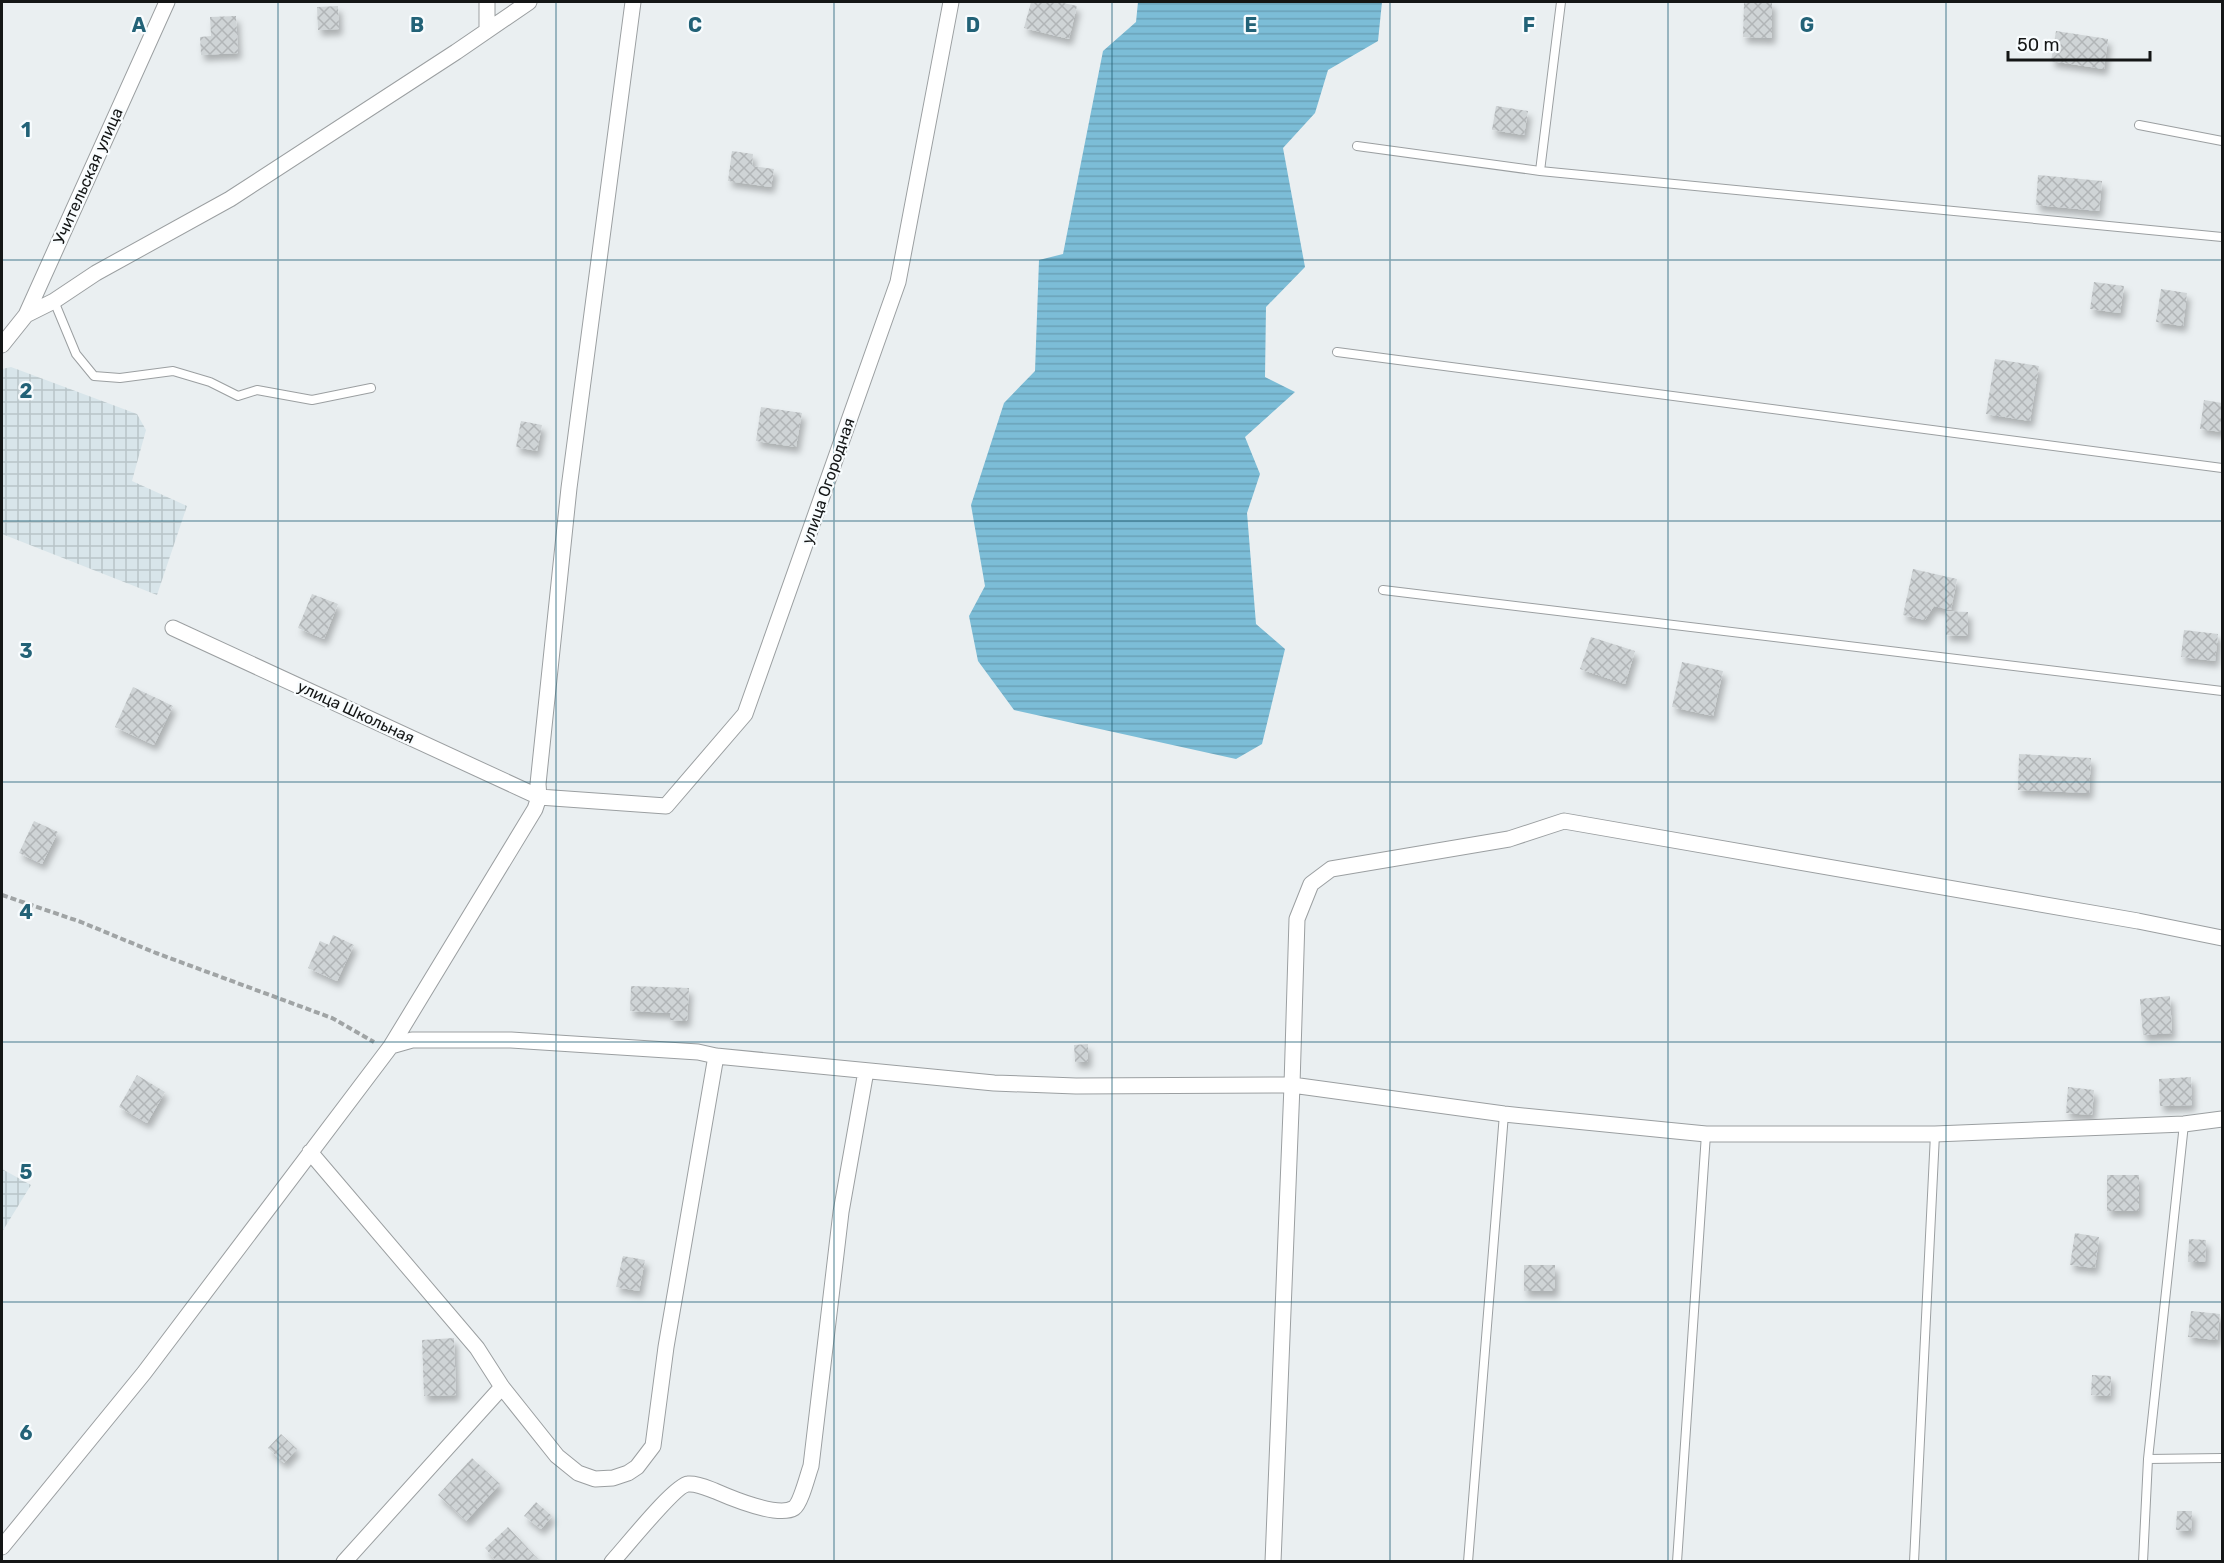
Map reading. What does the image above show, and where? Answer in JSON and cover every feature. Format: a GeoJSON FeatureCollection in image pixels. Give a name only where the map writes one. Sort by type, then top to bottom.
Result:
{"type":"FeatureCollection","features":[{"type":"Feature","properties":{"kind":"street","name":"Учительская улица"},"geometry":{"type":"LineString","coordinates":[[2,345],[26,315],[167,2]]}},
{"type":"Feature","properties":{"kind":"street"},"geometry":{"type":"LineString","coordinates":[[487,2],[488,30]]}},
{"type":"Feature","properties":{"kind":"street"},"geometry":{"type":"LineString","coordinates":[[26,315],[54,301],[96,273],[230,199],[529,2]]}},
{"type":"Feature","properties":{"kind":"street"},"geometry":{"type":"LineString","coordinates":[[2,1547],[144,1372],[391,1046],[535,809],[539,797],[539,773],[569,488],[633,2]]}},
{"type":"Feature","properties":{"kind":"street","name":"улица Огородная"},"geometry":{"type":"LineString","coordinates":[[539,797],[666,806],[746,714],[898,282],[951,2]]}},
{"type":"Feature","properties":{"kind":"street","name":"улица Школьная"},"geometry":{"type":"LineString","coordinates":[[173,628],[539,797]]}},
{"type":"Feature","properties":{"kind":"street"},"geometry":{"type":"LineString","coordinates":[[1273,1562],[1297,919],[1311,884],[1331,869],[1509,839],[1564,821],[2138,921],[2223,938]]}},
{"type":"Feature","properties":{"kind":"street"},"geometry":{"type":"LineString","coordinates":[[391,1046],[412,1040],[511,1040],[698,1052],[716,1056],[994,1083],[1292,1085],[1504,1114],[1706,1134],[1935,1134],[2184,1124],[2223,1119]]}},
{"type":"Feature","properties":{"kind":"street"},"geometry":{"type":"LineString","coordinates":[[310,1152],[477,1348],[502,1387],[557,1456],[578,1473],[594,1479],[621,1476],[636,1467],[654,1446],[666,1347],[716,1056]]}},
{"type":"Feature","properties":{"kind":"street"},"geometry":{"type":"LineString","coordinates":[[612,1562],[667,1498],[688,1484],[699,1485],[765,1508],[783,1510],[794,1508],[798,1503],[811,1466],[842,1212],[866,1071]]}},
{"type":"Feature","properties":{"kind":"street"},"geometry":{"type":"LineString","coordinates":[[344,1562],[502,1387]]}},
{"type":"Feature","properties":{"kind":"lane"},"geometry":{"type":"LineString","coordinates":[[1540,171],[1561,2]]}},
{"type":"Feature","properties":{"kind":"lane"},"geometry":{"type":"LineString","coordinates":[[2139,125],[2223,141]]}},
{"type":"Feature","properties":{"kind":"lane"},"geometry":{"type":"LineString","coordinates":[[1357,146],[1540,171],[2223,237]]}},
{"type":"Feature","properties":{"kind":"lane"},"geometry":{"type":"LineString","coordinates":[[54,301],[76,354],[94,375],[120,378],[173,371],[210,382],[238,396],[257,390],[312,400],[371,388]]}},
{"type":"Feature","properties":{"kind":"lane"},"geometry":{"type":"LineString","coordinates":[[1337,352],[2223,468]]}},
{"type":"Feature","properties":{"kind":"lane"},"geometry":{"type":"LineString","coordinates":[[1383,590],[2223,691]]}},
{"type":"Feature","properties":{"kind":"lane"},"geometry":{"type":"LineString","coordinates":[[1468,1562],[1504,1114]]}},
{"type":"Feature","properties":{"kind":"lane"},"geometry":{"type":"LineString","coordinates":[[2143,1562],[2148,1459],[2184,1124]]}},
{"type":"Feature","properties":{"kind":"lane"},"geometry":{"type":"LineString","coordinates":[[1677,1562],[1706,1134]]}},
{"type":"Feature","properties":{"kind":"lane"},"geometry":{"type":"LineString","coordinates":[[1914,1562],[1935,1134]]}},
{"type":"Feature","properties":{"kind":"lane"},"geometry":{"type":"LineString","coordinates":[[2148,1459],[2223,1458]]}},
{"type":"Feature","properties":{"kind":"path"},"geometry":{"type":"LineString","coordinates":[[2,896],[81,922],[156,953],[332,1018],[370,1040],[391,1046]]}},
{"type":"Feature","properties":{"kind":"shaded area"},"geometry":{"type":"Polygon","coordinates":[[[11,367],[137,414],[146,430],[132,481],[187,506],[157,595],[2,534],[2,369],[11,367]]]}},
{"type":"Feature","properties":{"kind":"shaded area"},"geometry":{"type":"Polygon","coordinates":[[[2,1169],[31,1185],[2,1232],[2,1169]]]}},
{"type":"Feature","properties":{"kind":"water"},"geometry":{"type":"Polygon","coordinates":[[[1138,2],[1382,2],[1378,41],[1328,70],[1315,113],[1283,148],[1305,267],[1266,307],[1265,377],[1295,392],[1245,437],[1260,474],[1247,513],[1256,624],[1285,649],[1262,744],[1236,759],[1014,710],[978,661],[969,616],[985,586],[971,505],[1004,403],[1035,371],[1039,260],[1063,254],[1103,51],[1136,22],[1138,2]]]}},
{"type":"Feature","properties":{"kind":"building"},"geometry":{"type":"Polygon","coordinates":[[[1031,2],[1059,2],[1077,6],[1069,39],[1024,28],[1031,2]]]}},
{"type":"Feature","properties":{"kind":"building"},"geometry":{"type":"Polygon","coordinates":[[[1744,2],[1772,2],[1772,38],[1743,37],[1744,2]]]}},
{"type":"Feature","properties":{"kind":"building"},"geometry":{"type":"Polygon","coordinates":[[[338,6],[339,29],[318,30],[317,7],[338,6]]]}},
{"type":"Feature","properties":{"kind":"building"},"geometry":{"type":"Polygon","coordinates":[[[236,16],[238,53],[201,55],[200,37],[211,36],[210,17],[236,16]]]}},
{"type":"Feature","properties":{"kind":"building"},"geometry":{"type":"Polygon","coordinates":[[[2056,31],[2108,39],[2104,69],[2051,61],[2056,31]]]}},
{"type":"Feature","properties":{"kind":"building"},"geometry":{"type":"Polygon","coordinates":[[[1496,106],[1528,111],[1524,135],[1492,130],[1496,106]]]}},
{"type":"Feature","properties":{"kind":"building"},"geometry":{"type":"Polygon","coordinates":[[[732,151],[753,154],[752,166],[774,169],[771,187],[728,181],[732,151]]]}},
{"type":"Feature","properties":{"kind":"building"},"geometry":{"type":"Polygon","coordinates":[[[2038,175],[2102,181],[2099,211],[2036,205],[2038,175]]]}},
{"type":"Feature","properties":{"kind":"building"},"geometry":{"type":"Polygon","coordinates":[[[2094,282],[2124,286],[2120,313],[2090,309],[2094,282]]]}},
{"type":"Feature","properties":{"kind":"building"},"geometry":{"type":"Polygon","coordinates":[[[2161,289],[2187,293],[2183,326],[2156,322],[2161,289]]]}},
{"type":"Feature","properties":{"kind":"building"},"geometry":{"type":"Polygon","coordinates":[[[1995,359],[2039,366],[2030,421],[1986,414],[1995,359]]]}},
{"type":"Feature","properties":{"kind":"building"},"geometry":{"type":"Polygon","coordinates":[[[2204,400],[2222,403],[2222,432],[2200,429],[2204,400]]]}},
{"type":"Feature","properties":{"kind":"building"},"geometry":{"type":"Polygon","coordinates":[[[761,407],[802,413],[796,447],[756,441],[761,407]]]}},
{"type":"Feature","properties":{"kind":"building"},"geometry":{"type":"Polygon","coordinates":[[[521,421],[542,425],[537,451],[516,447],[521,421]]]}},
{"type":"Feature","properties":{"kind":"building"},"geometry":{"type":"Polygon","coordinates":[[[1913,569],[1957,579],[1951,610],[1934,606],[1925,620],[1903,615],[1913,569]]]}},
{"type":"Feature","properties":{"kind":"building"},"geometry":{"type":"Polygon","coordinates":[[[312,594],[338,604],[324,639],[298,628],[312,594]]]}},
{"type":"Feature","properties":{"kind":"building"},"geometry":{"type":"Polygon","coordinates":[[[1946,611],[1968,612],[1968,636],[1946,635],[1946,611]]]}},
{"type":"Feature","properties":{"kind":"building"},"geometry":{"type":"Polygon","coordinates":[[[2184,630],[2218,634],[2215,661],[2181,657],[2184,630]]]}},
{"type":"Feature","properties":{"kind":"building"},"geometry":{"type":"Polygon","coordinates":[[[1591,637],[1635,651],[1625,684],[1580,669],[1591,637]]]}},
{"type":"Feature","properties":{"kind":"building"},"geometry":{"type":"Polygon","coordinates":[[[1682,662],[1723,671],[1713,716],[1672,707],[1682,662]]]}},
{"type":"Feature","properties":{"kind":"building"},"geometry":{"type":"Polygon","coordinates":[[[133,687],[173,706],[154,745],[115,727],[133,687]]]}},
{"type":"Feature","properties":{"kind":"building"},"geometry":{"type":"Polygon","coordinates":[[[2019,754],[2091,758],[2089,793],[2018,790],[2019,754]]]}},
{"type":"Feature","properties":{"kind":"building"},"geometry":{"type":"Polygon","coordinates":[[[34,821],[58,832],[42,864],[19,853],[34,821]]]}},
{"type":"Feature","properties":{"kind":"building"},"geometry":{"type":"Polygon","coordinates":[[[333,935],[354,945],[337,981],[308,968],[320,941],[329,945],[333,935]]]}},
{"type":"Feature","properties":{"kind":"building"},"geometry":{"type":"Polygon","coordinates":[[[631,986],[689,988],[687,1021],[670,1020],[671,1013],[630,1011],[631,986]]]}},
{"type":"Feature","properties":{"kind":"building"},"geometry":{"type":"Polygon","coordinates":[[[2170,996],[2172,1033],[2143,1035],[2140,999],[2170,996]]]}},
{"type":"Feature","properties":{"kind":"building"},"geometry":{"type":"Polygon","coordinates":[[[1088,1044],[1088,1062],[1075,1062],[1074,1045],[1088,1044]]]}},
{"type":"Feature","properties":{"kind":"building"},"geometry":{"type":"Polygon","coordinates":[[[137,1075],[165,1092],[147,1123],[119,1107],[137,1075]]]}},
{"type":"Feature","properties":{"kind":"building"},"geometry":{"type":"Polygon","coordinates":[[[2191,1077],[2192,1105],[2160,1106],[2159,1079],[2191,1077]]]}},
{"type":"Feature","properties":{"kind":"building"},"geometry":{"type":"Polygon","coordinates":[[[2068,1087],[2094,1090],[2092,1115],[2066,1113],[2068,1087]]]}},
{"type":"Feature","properties":{"kind":"building"},"geometry":{"type":"Polygon","coordinates":[[[2107,1175],[2139,1175],[2139,1211],[2107,1211],[2107,1175]]]}},
{"type":"Feature","properties":{"kind":"building"},"geometry":{"type":"Polygon","coordinates":[[[2075,1233],[2099,1237],[2095,1268],[2070,1265],[2075,1233]]]}},
{"type":"Feature","properties":{"kind":"building"},"geometry":{"type":"Polygon","coordinates":[[[2189,1239],[2206,1240],[2205,1262],[2188,1262],[2189,1239]]]}},
{"type":"Feature","properties":{"kind":"building"},"geometry":{"type":"Polygon","coordinates":[[[623,1256],[645,1260],[639,1291],[616,1287],[623,1256]]]}},
{"type":"Feature","properties":{"kind":"building"},"geometry":{"type":"Polygon","coordinates":[[[1524,1265],[1555,1265],[1555,1291],[1524,1291],[1524,1265]]]}},
{"type":"Feature","properties":{"kind":"building"},"geometry":{"type":"Polygon","coordinates":[[[2191,1311],[2220,1314],[2217,1340],[2188,1337],[2191,1311]]]}},
{"type":"Feature","properties":{"kind":"building"},"geometry":{"type":"Polygon","coordinates":[[[454,1338],[456,1395],[424,1396],[422,1340],[454,1338]]]}},
{"type":"Feature","properties":{"kind":"building"},"geometry":{"type":"Polygon","coordinates":[[[2092,1375],[2111,1376],[2110,1396],[2091,1395],[2092,1375]]]}},
{"type":"Feature","properties":{"kind":"building"},"geometry":{"type":"Polygon","coordinates":[[[281,1434],[297,1449],[284,1463],[268,1448],[281,1434]]]}},
{"type":"Feature","properties":{"kind":"building"},"geometry":{"type":"Polygon","coordinates":[[[472,1458],[500,1484],[466,1521],[438,1495],[472,1458]]]}},
{"type":"Feature","properties":{"kind":"building"},"geometry":{"type":"Polygon","coordinates":[[[536,1502],[552,1516],[541,1529],[524,1516],[536,1502]]]}},
{"type":"Feature","properties":{"kind":"building"},"geometry":{"type":"Polygon","coordinates":[[[2177,1511],[2192,1511],[2191,1531],[2176,1530],[2177,1511]]]}},
{"type":"Feature","properties":{"kind":"building"},"geometry":{"type":"Polygon","coordinates":[[[508,1527],[538,1559],[535,1562],[497,1562],[485,1548],[508,1527]]]}}]}
